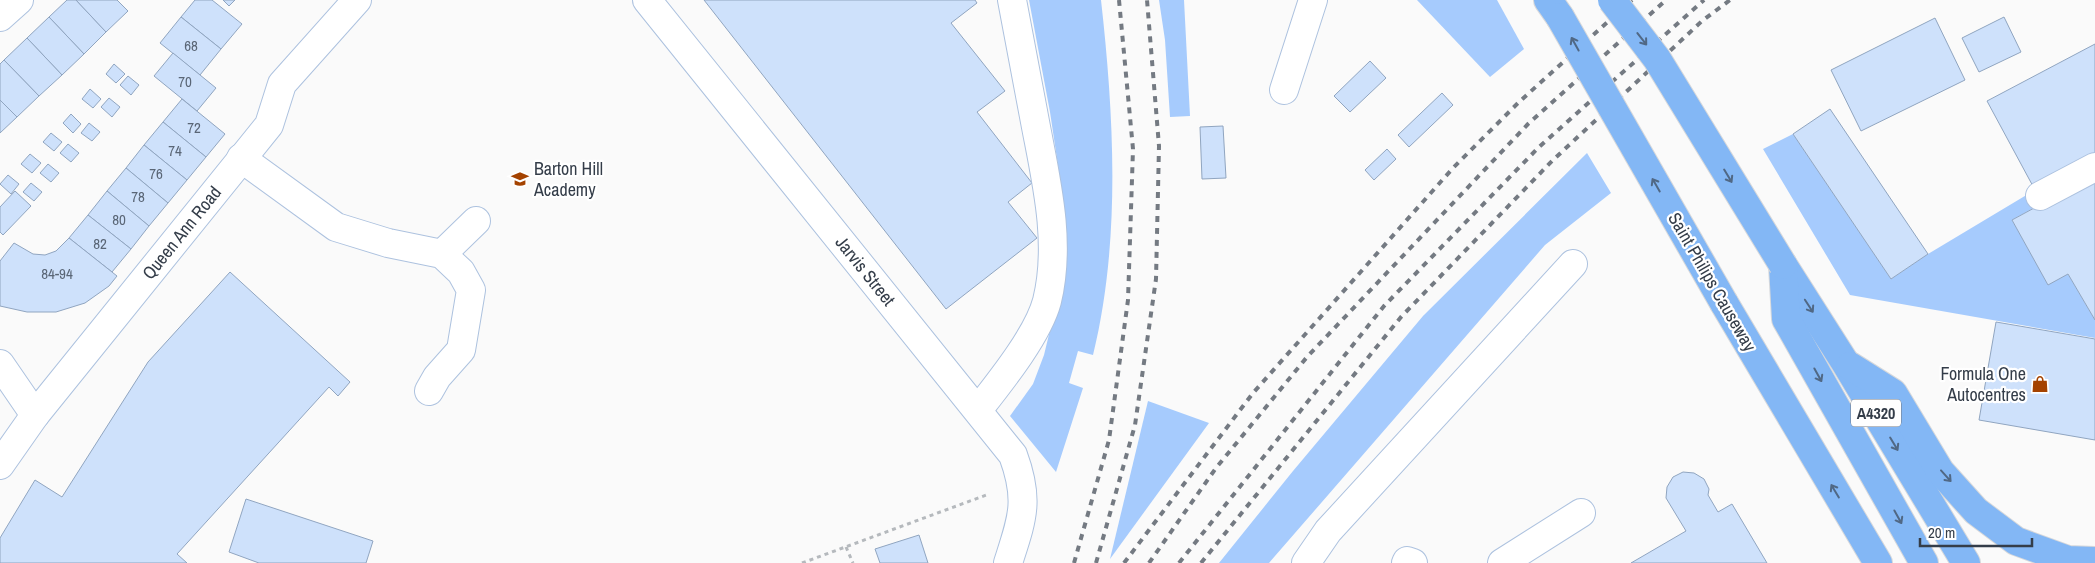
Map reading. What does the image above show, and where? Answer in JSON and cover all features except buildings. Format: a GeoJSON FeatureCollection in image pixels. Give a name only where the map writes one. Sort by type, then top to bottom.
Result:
{"type":"FeatureCollection","features":[{"type":"Feature","properties":{"kind":"main road","name":"A4320"},"geometry":{"type":"LineString","coordinates":[[1612,0],[1657,59],[1846,364],[1966,563]]}},
{"type":"Feature","properties":{"kind":"main road","name":"Saint Philips Causeway"},"geometry":{"type":"LineString","coordinates":[[1554,9],[1724,303],[1878,563]]}},
{"type":"Feature","properties":{"kind":"main road","name":"A4320"},"geometry":{"type":"LineString","coordinates":[[1783,265],[1786,319],[1924,563]]}},
{"type":"Feature","properties":{"kind":"main road"},"geometry":{"type":"LineString","coordinates":[[1846,364],[1893,393],[1940,471],[1976,511],[2016,541],[2068,560],[2095,561]]}},
{"type":"Feature","properties":{"kind":"street"},"geometry":{"type":"LineString","coordinates":[[0,17],[19,0]]}},
{"type":"Feature","properties":{"kind":"street","name":"Queen Ann Road"},"geometry":{"type":"LineString","coordinates":[[0,465],[35,415],[269,124],[282,84],[357,0]]}},
{"type":"Feature","properties":{"kind":"street"},"geometry":{"type":"LineString","coordinates":[[978,410],[1001,382],[1029,340],[1047,302],[1054,254],[1042,160],[1012,0]]}},
{"type":"Feature","properties":{"kind":"street"},"geometry":{"type":"LineString","coordinates":[[1284,90],[1313,0]]}},
{"type":"Feature","properties":{"kind":"street","name":"Jarvis Street"},"geometry":{"type":"LineString","coordinates":[[659,4],[1013,455],[1022,482],[1024,505],[1008,563]]}},
{"type":"Feature","properties":{"kind":"street"},"geometry":{"type":"LineString","coordinates":[[241,158],[336,227],[388,243],[442,254],[461,272],[470,290],[461,350],[437,377],[428,391]]}},
{"type":"Feature","properties":{"kind":"street"},"geometry":{"type":"LineString","coordinates":[[2040,196],[2095,167]]}},
{"type":"Feature","properties":{"kind":"street"},"geometry":{"type":"LineString","coordinates":[[442,254],[476,221]]}},
{"type":"Feature","properties":{"kind":"street"},"geometry":{"type":"LineString","coordinates":[[1306,563],[1328,531],[1573,264]]}},
{"type":"Feature","properties":{"kind":"street"},"geometry":{"type":"LineString","coordinates":[[0,364],[35,415]]}},
{"type":"Feature","properties":{"kind":"street"},"geometry":{"type":"LineString","coordinates":[[1502,563],[1582,512]]}},
{"type":"Feature","properties":{"kind":"street"},"geometry":{"type":"LineString","coordinates":[[1406,563],[1407,561],[1413,563]]}},
{"type":"Feature","properties":{"kind":"path"},"geometry":{"type":"LineString","coordinates":[[802,563],[1022,482]]}},
{"type":"Feature","properties":{"kind":"path"},"geometry":{"type":"LineString","coordinates":[[846,547],[853,563]]}},
{"type":"Feature","properties":{"kind":"shaded area"},"geometry":{"type":"Polygon","coordinates":[[[1029,0],[1101,0],[1112,133],[1111,223],[1108,268],[1102,312],[1093,355],[1078,351],[1069,383],[1083,388],[1056,472],[1010,416],[1033,384],[1044,355],[1058,297],[1062,251],[1062,192],[1050,112],[1029,0]]]}},
{"type":"Feature","properties":{"kind":"shaded area"},"geometry":{"type":"Polygon","coordinates":[[[1159,0],[1184,0],[1190,116],[1170,117],[1165,40],[1159,0]]]}},
{"type":"Feature","properties":{"kind":"shaded area"},"geometry":{"type":"Polygon","coordinates":[[[1417,0],[1497,0],[1524,49],[1490,77],[1417,0]]]}},
{"type":"Feature","properties":{"kind":"shaded area"},"geometry":{"type":"Polygon","coordinates":[[[1793,134],[1891,279],[1928,254],[2035,190],[2041,204],[2012,220],[2048,284],[2068,274],[2095,320],[2095,338],[1850,295],[1763,149],[1793,134]]]}},
{"type":"Feature","properties":{"kind":"shaded area"},"geometry":{"type":"Polygon","coordinates":[[[1587,153],[1611,193],[1545,245],[1269,563],[1219,563],[1293,471],[1423,316],[1587,153]]]}},
{"type":"Feature","properties":{"kind":"shaded area"},"geometry":{"type":"Polygon","coordinates":[[[1148,401],[1209,423],[1110,559],[1148,401]]]}},
{"type":"Feature","properties":{"kind":"railway"},"geometry":{"type":"LineString","coordinates":[[1074,563],[1109,440],[1128,300],[1133,149],[1119,0]]}},
{"type":"Feature","properties":{"kind":"railway"},"geometry":{"type":"LineString","coordinates":[[1096,563],[1135,425],[1156,279],[1159,146],[1147,0]]}},
{"type":"Feature","properties":{"kind":"railway"},"geometry":{"type":"LineString","coordinates":[[1124,563],[1253,393],[1453,168],[1519,102],[1632,0]]}},
{"type":"Feature","properties":{"kind":"railway"},"geometry":{"type":"LineString","coordinates":[[1149,563],[1216,468],[1307,357],[1528,124],[1666,0]]}},
{"type":"Feature","properties":{"kind":"railway"},"geometry":{"type":"LineString","coordinates":[[1179,563],[1384,306],[1539,147],[1704,0]]}},
{"type":"Feature","properties":{"kind":"railway"},"geometry":{"type":"LineString","coordinates":[[1201,563],[1401,317],[1552,161],[1702,21],[1730,0]]}},
{"type":"Feature","properties":{"kind":"place","name":"Barton Hill Academy"},"geometry":{"type":"Point","coordinates":[520,179]}},
{"type":"Feature","properties":{"kind":"place","name":"Formula One Autocentres"},"geometry":{"type":"Point","coordinates":[2040,384]}}]}
